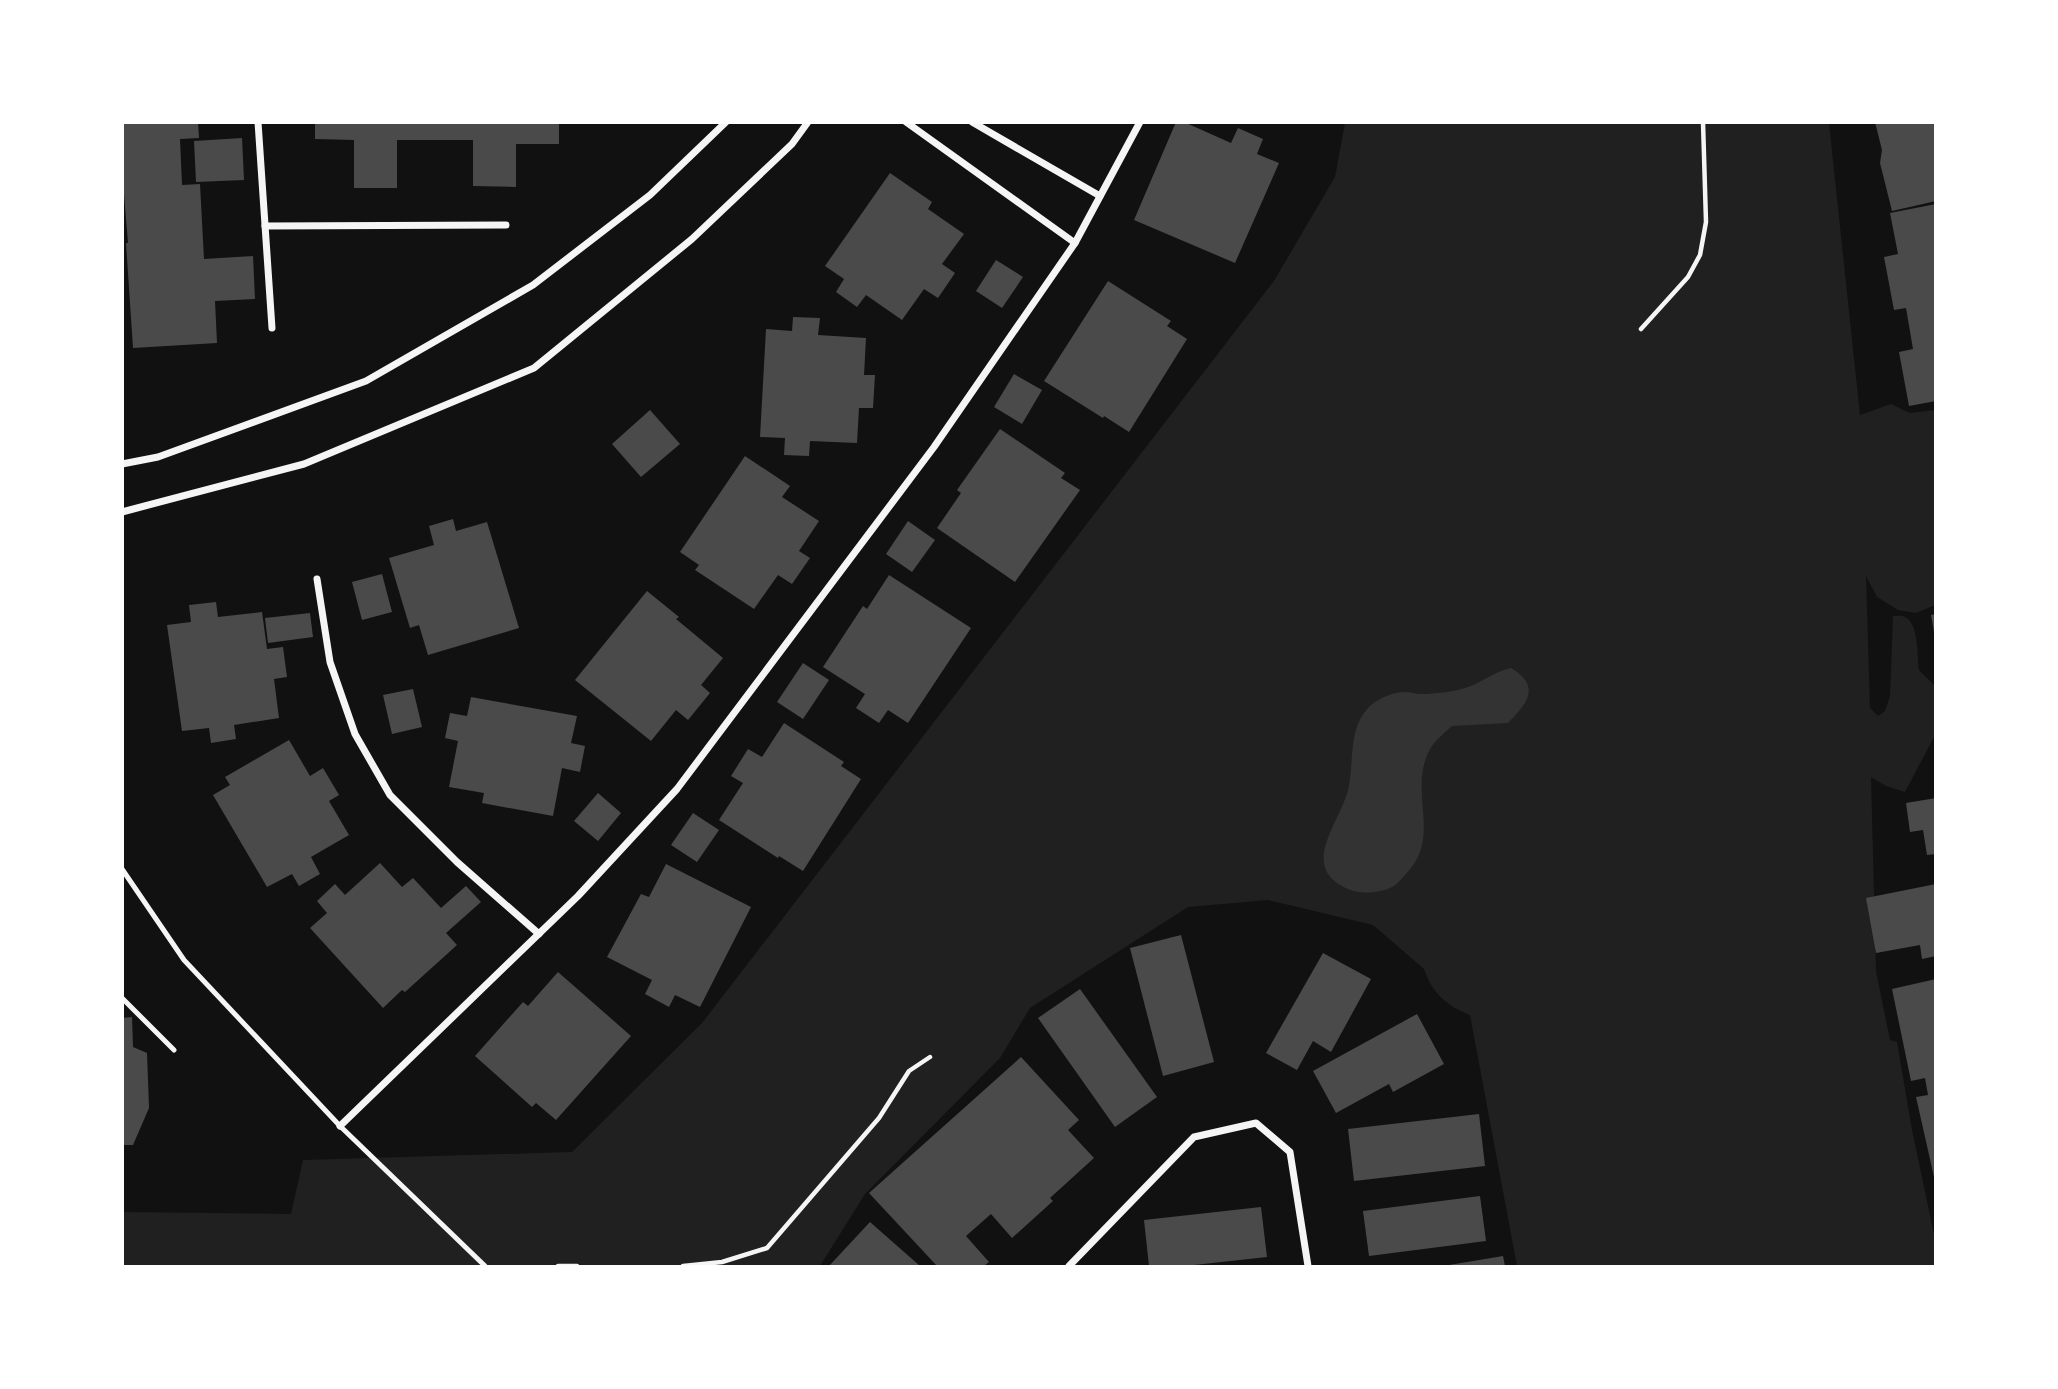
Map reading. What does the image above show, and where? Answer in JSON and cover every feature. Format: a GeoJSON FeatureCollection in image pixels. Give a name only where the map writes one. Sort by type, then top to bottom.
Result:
{"type":"FeatureCollection","features":[{"type":"Feature","properties":{"kind":"street"},"geometry":{"type":"LineString","coordinates":[[258,122],[272,328]]}},
{"type":"Feature","properties":{"kind":"street"},"geometry":{"type":"LineString","coordinates":[[122,464],[158,457],[366,381],[533,285],[650,195],[726,122]]}},
{"type":"Feature","properties":{"kind":"street"},"geometry":{"type":"LineString","coordinates":[[122,512],[304,464],[534,368],[692,239],[792,144],[808,122]]}},
{"type":"Feature","properties":{"kind":"street"},"geometry":{"type":"LineString","coordinates":[[906,122],[1075,243]]}},
{"type":"Feature","properties":{"kind":"street"},"geometry":{"type":"LineString","coordinates":[[972,122],[1100,197]]}},
{"type":"Feature","properties":{"kind":"street"},"geometry":{"type":"LineString","coordinates":[[340,1126],[578,896],[677,789],[934,447],[1075,243],[1140,122]]}},
{"type":"Feature","properties":{"kind":"street"},"geometry":{"type":"LineString","coordinates":[[265,226],[506,225]]}},
{"type":"Feature","properties":{"kind":"street"},"geometry":{"type":"LineString","coordinates":[[317,579],[330,662],[355,734],[390,794],[457,862],[539,934]]}},
{"type":"Feature","properties":{"kind":"street"},"geometry":{"type":"LineString","coordinates":[[1069,1266],[1194,1137],[1256,1123],[1290,1152],[1308,1266]]}},
{"type":"Feature","properties":{"kind":"lane"},"geometry":{"type":"LineString","coordinates":[[122,869],[184,960],[340,1126],[485,1266]]}},
{"type":"Feature","properties":{"kind":"lane"},"geometry":{"type":"LineString","coordinates":[[122,998],[174,1050]]}},
{"type":"Feature","properties":{"kind":"path"},"geometry":{"type":"LineString","coordinates":[[1641,329],[1688,277],[1700,255],[1706,222],[1703,122]]}},
{"type":"Feature","properties":{"kind":"path"},"geometry":{"type":"LineString","coordinates":[[682,1266],[722,1262],[767,1248],[879,1118],[909,1070],[930,1057]]}},
{"type":"Feature","properties":{"kind":"path"},"geometry":{"type":"LineString","coordinates":[[558,1266],[577,1266]]}},
{"type":"Feature","properties":{"kind":"shaded area"},"geometry":{"type":"Polygon","coordinates":[[[1345,123],[1829,123],[1860,415],[1891,404],[1910,413],[1935,410],[1935,605],[1916,613],[1898,610],[1877,597],[1866,576],[1870,708],[1878,716],[1885,711],[1890,696],[1893,616],[1904,616],[1910,620],[1915,633],[1919,670],[1935,686],[1935,735],[1905,792],[1886,786],[1871,777],[1876,971],[1890,1040],[1897,1042],[1935,1239],[1935,1266],[1517,1266],[1470,1015],[1441,998],[1424,969],[1373,925],[1268,900],[1188,907],[1030,1008],[1000,1058],[865,1194],[820,1266],[123,1266],[123,1212],[291,1214],[303,1160],[572,1152],[702,1023],[1274,281],[1335,177],[1345,123]]]}},
{"type":"Feature","properties":{"kind":"shaded area"},"geometry":{"type":"Polygon","coordinates":[[[1511,668],[1526,681],[1529,688],[1526,702],[1508,723],[1452,726],[1428,753],[1422,784],[1422,845],[1417,860],[1406,874],[1394,886],[1371,892],[1353,891],[1333,880],[1326,869],[1326,844],[1348,790],[1355,734],[1363,714],[1375,702],[1391,694],[1433,694],[1456,690],[1511,668]]]}},
{"type":"Feature","properties":{"kind":"building"},"geometry":{"type":"Polygon","coordinates":[[[122,122],[198,122],[199,138],[180,139],[182,185],[200,184],[204,259],[253,256],[255,299],[215,301],[217,343],[133,348],[122,170],[122,122]]]}},
{"type":"Feature","properties":{"kind":"building"},"geometry":{"type":"Polygon","coordinates":[[[315,122],[559,122],[559,144],[516,144],[516,187],[473,186],[473,140],[397,140],[397,188],[354,188],[354,140],[315,139],[315,122]]]}},
{"type":"Feature","properties":{"kind":"building"},"geometry":{"type":"Polygon","coordinates":[[[1176,122],[1184,122],[1231,143],[1238,128],[1263,139],[1257,154],[1279,163],[1235,263],[1134,220],[1176,122]]]}},
{"type":"Feature","properties":{"kind":"building"},"geometry":{"type":"Polygon","coordinates":[[[1875,122],[1936,122],[1936,201],[1892,211],[1880,163],[1882,150],[1875,122]]]}},
{"type":"Feature","properties":{"kind":"building"},"geometry":{"type":"Polygon","coordinates":[[[242,138],[244,180],[196,182],[194,141],[242,138]]]}},
{"type":"Feature","properties":{"kind":"building"},"geometry":{"type":"Polygon","coordinates":[[[890,173],[932,202],[928,209],[964,234],[942,264],[955,273],[938,298],[924,289],[902,320],[866,295],[857,307],[836,292],[844,279],[825,266],[890,173]]]}},
{"type":"Feature","properties":{"kind":"building"},"geometry":{"type":"Polygon","coordinates":[[[1936,204],[1936,401],[1909,406],[1899,352],[1913,349],[1906,308],[1894,310],[1884,257],[1898,254],[1890,213],[1936,204]]]}},
{"type":"Feature","properties":{"kind":"building"},"geometry":{"type":"Polygon","coordinates":[[[996,260],[1023,277],[1002,308],[976,291],[996,260]]]}},
{"type":"Feature","properties":{"kind":"building"},"geometry":{"type":"Polygon","coordinates":[[[1108,281],[1171,321],[1167,326],[1187,339],[1129,432],[1044,381],[1108,281]]]}},
{"type":"Feature","properties":{"kind":"building"},"geometry":{"type":"Polygon","coordinates":[[[793,317],[820,318],[818,335],[866,338],[864,375],[875,375],[873,408],[859,408],[857,443],[810,441],[809,456],[784,455],[785,438],[760,437],[766,329],[792,331],[793,317]]]}},
{"type":"Feature","properties":{"kind":"building"},"geometry":{"type":"Polygon","coordinates":[[[1014,374],[1042,390],[1022,424],[994,407],[1014,374]]]}},
{"type":"Feature","properties":{"kind":"building"},"geometry":{"type":"Polygon","coordinates":[[[650,410],[680,444],[641,477],[612,444],[650,410]]]}},
{"type":"Feature","properties":{"kind":"building"},"geometry":{"type":"Polygon","coordinates":[[[1000,429],[1065,473],[1061,478],[1080,490],[1015,582],[937,528],[961,493],[957,490],[1000,429]]]}},
{"type":"Feature","properties":{"kind":"building"},"geometry":{"type":"Polygon","coordinates":[[[745,456],[790,486],[782,497],[819,521],[799,551],[810,558],[792,584],[778,575],[754,609],[695,570],[699,565],[680,552],[745,456]]]}},
{"type":"Feature","properties":{"kind":"building"},"geometry":{"type":"Polygon","coordinates":[[[453,519],[456,531],[487,522],[519,628],[428,655],[419,625],[410,628],[389,558],[434,545],[429,526],[453,519]]]}},
{"type":"Feature","properties":{"kind":"building"},"geometry":{"type":"Polygon","coordinates":[[[908,521],[935,540],[912,572],[886,554],[908,521]]]}},
{"type":"Feature","properties":{"kind":"building"},"geometry":{"type":"Polygon","coordinates":[[[382,574],[392,612],[362,620],[352,582],[382,574]]]}},
{"type":"Feature","properties":{"kind":"building"},"geometry":{"type":"Polygon","coordinates":[[[889,575],[971,628],[908,723],[888,710],[879,723],[856,708],[865,694],[823,667],[863,606],[867,609],[889,575]]]}},
{"type":"Feature","properties":{"kind":"building"},"geometry":{"type":"Polygon","coordinates":[[[647,591],[723,658],[701,685],[710,693],[688,720],[676,710],[651,741],[575,680],[647,591]]]}},
{"type":"Feature","properties":{"kind":"building"},"geometry":{"type":"Polygon","coordinates":[[[216,602],[218,617],[262,612],[267,649],[283,647],[287,677],[274,679],[279,718],[234,725],[236,739],[211,743],[209,728],[182,731],[167,625],[191,622],[189,605],[216,602]]]}},
{"type":"Feature","properties":{"kind":"building"},"geometry":{"type":"Polygon","coordinates":[[[310,613],[313,637],[268,643],[265,618],[310,613]]]}},
{"type":"Feature","properties":{"kind":"building"},"geometry":{"type":"Polygon","coordinates":[[[1936,614],[1936,631],[1934,632],[1931,615],[1936,614]]]}},
{"type":"Feature","properties":{"kind":"building"},"geometry":{"type":"Polygon","coordinates":[[[803,663],[829,680],[803,719],[777,702],[803,663]]]}},
{"type":"Feature","properties":{"kind":"building"},"geometry":{"type":"Polygon","coordinates":[[[413,689],[422,727],[392,734],[383,695],[413,689]]]}},
{"type":"Feature","properties":{"kind":"building"},"geometry":{"type":"Polygon","coordinates":[[[471,697],[577,716],[571,743],[585,746],[580,772],[562,768],[553,816],[482,803],[484,793],[449,787],[458,741],[445,738],[450,713],[467,716],[471,697]]]}},
{"type":"Feature","properties":{"kind":"building"},"geometry":{"type":"Polygon","coordinates":[[[784,723],[844,762],[841,766],[861,779],[803,871],[719,820],[743,783],[731,776],[748,749],[762,757],[784,723]]]}},
{"type":"Feature","properties":{"kind":"building"},"geometry":{"type":"Polygon","coordinates":[[[289,740],[310,776],[323,768],[339,795],[329,801],[349,835],[311,857],[320,874],[299,886],[292,874],[267,887],[213,795],[230,785],[225,777],[289,740]]]}},
{"type":"Feature","properties":{"kind":"building"},"geometry":{"type":"Polygon","coordinates":[[[598,793],[621,813],[598,841],[574,821],[598,793]]]}},
{"type":"Feature","properties":{"kind":"building"},"geometry":{"type":"Polygon","coordinates":[[[1936,798],[1936,854],[1927,855],[1923,830],[1910,832],[1906,803],[1936,798]]]}},
{"type":"Feature","properties":{"kind":"building"},"geometry":{"type":"Polygon","coordinates":[[[693,813],[719,830],[697,862],[671,845],[693,813]]]}},
{"type":"Feature","properties":{"kind":"building"},"geometry":{"type":"Polygon","coordinates":[[[380,863],[402,887],[413,878],[441,908],[466,886],[481,902],[446,933],[457,945],[383,1008],[310,928],[327,913],[317,901],[335,884],[345,895],[380,863]]]}},
{"type":"Feature","properties":{"kind":"building"},"geometry":{"type":"Polygon","coordinates":[[[666,864],[751,907],[700,1007],[675,995],[669,1007],[645,994],[652,980],[607,957],[641,894],[649,897],[666,864]]]}},
{"type":"Feature","properties":{"kind":"building"},"geometry":{"type":"Polygon","coordinates":[[[1936,884],[1936,956],[1922,959],[1920,945],[1876,953],[1866,898],[1936,884]]]}},
{"type":"Feature","properties":{"kind":"building"},"geometry":{"type":"Polygon","coordinates":[[[1181,935],[1214,1062],[1163,1076],[1130,948],[1181,935]]]}},
{"type":"Feature","properties":{"kind":"building"},"geometry":{"type":"Polygon","coordinates":[[[1323,953],[1371,979],[1331,1052],[1313,1041],[1297,1070],[1266,1053],[1323,953]]]}},
{"type":"Feature","properties":{"kind":"building"},"geometry":{"type":"Polygon","coordinates":[[[558,972],[631,1036],[556,1120],[536,1103],[532,1107],[475,1056],[523,1002],[528,1006],[558,972]]]}},
{"type":"Feature","properties":{"kind":"building"},"geometry":{"type":"Polygon","coordinates":[[[1936,979],[1934,1177],[1916,1097],[1928,1095],[1925,1078],[1911,1081],[1892,989],[1936,979]]]}},
{"type":"Feature","properties":{"kind":"building"},"geometry":{"type":"Polygon","coordinates":[[[1080,989],[1157,1097],[1115,1127],[1038,1018],[1080,989]]]}},
{"type":"Feature","properties":{"kind":"building"},"geometry":{"type":"Polygon","coordinates":[[[1417,1014],[1444,1064],[1393,1092],[1389,1084],[1336,1113],[1313,1071],[1417,1014]]]}},
{"type":"Feature","properties":{"kind":"building"},"geometry":{"type":"Polygon","coordinates":[[[132,1017],[133,1047],[147,1053],[149,1108],[133,1145],[122,1145],[122,1018],[132,1017]]]}},
{"type":"Feature","properties":{"kind":"building"},"geometry":{"type":"Polygon","coordinates":[[[1021,1057],[1079,1120],[1068,1130],[1094,1158],[1050,1198],[1053,1201],[1012,1238],[991,1214],[966,1236],[989,1262],[984,1266],[937,1266],[869,1193],[1021,1057]]]}},
{"type":"Feature","properties":{"kind":"building"},"geometry":{"type":"Polygon","coordinates":[[[1479,1114],[1485,1166],[1354,1181],[1348,1129],[1479,1114]]]}},
{"type":"Feature","properties":{"kind":"building"},"geometry":{"type":"Polygon","coordinates":[[[1480,1196],[1486,1241],[1369,1256],[1363,1211],[1480,1196]]]}},
{"type":"Feature","properties":{"kind":"building"},"geometry":{"type":"Polygon","coordinates":[[[1261,1207],[1267,1257],[1185,1266],[1149,1266],[1144,1220],[1261,1207]]]}},
{"type":"Feature","properties":{"kind":"building"},"geometry":{"type":"Polygon","coordinates":[[[870,1222],[920,1266],[829,1266],[870,1222]]]}},
{"type":"Feature","properties":{"kind":"building"},"geometry":{"type":"Polygon","coordinates":[[[1503,1256],[1505,1266],[1449,1266],[1449,1265],[1503,1256]]]}}]}
